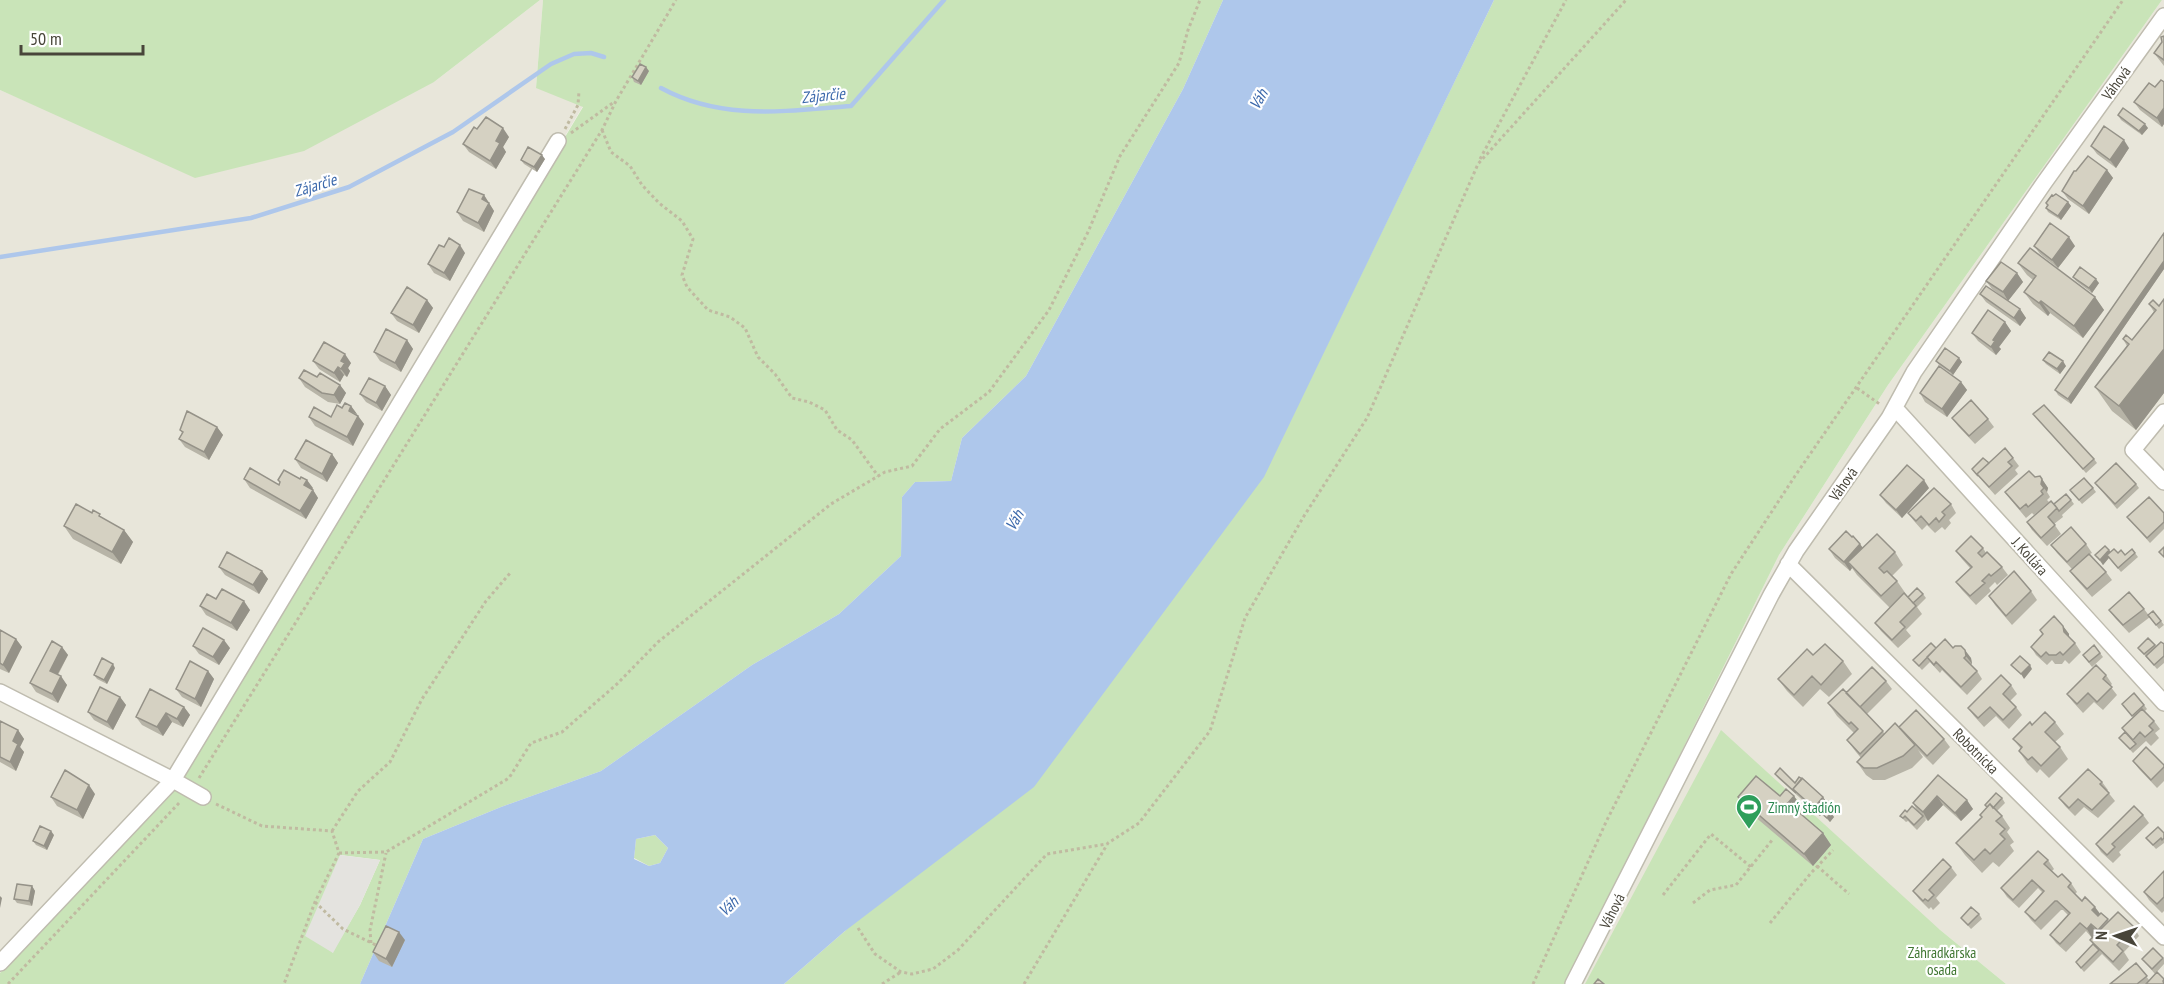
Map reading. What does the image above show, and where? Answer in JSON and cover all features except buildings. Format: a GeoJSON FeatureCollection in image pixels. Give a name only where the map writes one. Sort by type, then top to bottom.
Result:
{"type":"FeatureCollection","features":[{"type":"Feature","properties":{"kind":"street","name":"Váhová"},"geometry":{"type":"LineString","coordinates":[[1573,984],[1788,564],[1894,411],[1914,372],[2044,183],[2164,16]]}},
{"type":"Feature","properties":{"kind":"street"},"geometry":{"type":"LineString","coordinates":[[0,963],[173,780],[558,141]]}},
{"type":"Feature","properties":{"kind":"street","name":"J. Kollára"},"geometry":{"type":"LineString","coordinates":[[1894,411],[2164,704]]}},
{"type":"Feature","properties":{"kind":"street"},"geometry":{"type":"LineString","coordinates":[[2164,412],[2133,450],[2164,482]]}},
{"type":"Feature","properties":{"kind":"street","name":"Robotnícka"},"geometry":{"type":"LineString","coordinates":[[1788,564],[2164,937]]}},
{"type":"Feature","properties":{"kind":"street"},"geometry":{"type":"LineString","coordinates":[[0,692],[197,794]]}},
{"type":"Feature","properties":{"kind":"path"},"geometry":{"type":"LineString","coordinates":[[8,984],[197,794],[602,130],[616,101],[676,0]]}},
{"type":"Feature","properties":{"kind":"path"},"geometry":{"type":"LineString","coordinates":[[339,853],[386,852],[509,778],[531,743],[562,732],[617,684],[658,642],[831,504],[885,472],[912,466],[940,429],[989,392],[1049,310],[1088,232],[1120,156],[1179,63],[1188,30],[1200,0]]}},
{"type":"Feature","properties":{"kind":"path"},"geometry":{"type":"LineString","coordinates":[[858,928],[875,954],[900,972],[912,974],[933,969],[958,951],[1047,854],[1108,843],[1139,823],[1210,731],[1245,618],[1304,516],[1366,418],[1478,164],[1566,0]]}},
{"type":"Feature","properties":{"kind":"path"},"geometry":{"type":"LineString","coordinates":[[1478,164],[1626,0]]}},
{"type":"Feature","properties":{"kind":"path"},"geometry":{"type":"LineString","coordinates":[[1533,984],[1606,822],[1731,574],[1778,500],[2123,0]]}},
{"type":"Feature","properties":{"kind":"path"},"geometry":{"type":"LineString","coordinates":[[558,141],[578,105],[579,91]]}},
{"type":"Feature","properties":{"kind":"path"},"geometry":{"type":"LineString","coordinates":[[558,141],[616,101]]}},
{"type":"Feature","properties":{"kind":"path"},"geometry":{"type":"LineString","coordinates":[[602,130],[611,152],[630,166],[642,185],[659,203],[682,221],[693,239],[682,275],[687,287],[708,310],[730,317],[745,327],[758,357],[775,374],[792,398],[809,402],[825,410],[837,430],[852,440],[878,476]]}},
{"type":"Feature","properties":{"kind":"path"},"geometry":{"type":"LineString","coordinates":[[1856,388],[1894,411]]}},
{"type":"Feature","properties":{"kind":"path"},"geometry":{"type":"LineString","coordinates":[[332,831],[358,791],[390,762],[422,699],[486,601],[511,572]]}},
{"type":"Feature","properties":{"kind":"path"},"geometry":{"type":"LineString","coordinates":[[197,794],[262,826],[332,831]]}},
{"type":"Feature","properties":{"kind":"path"},"geometry":{"type":"LineString","coordinates":[[284,984],[315,902],[339,853],[332,831]]}},
{"type":"Feature","properties":{"kind":"path"},"geometry":{"type":"LineString","coordinates":[[1663,896],[1711,834],[1751,867]]}},
{"type":"Feature","properties":{"kind":"path"},"geometry":{"type":"LineString","coordinates":[[1693,903],[1710,890],[1736,885],[1773,839]]}},
{"type":"Feature","properties":{"kind":"path"},"geometry":{"type":"LineString","coordinates":[[1024,984],[1108,843]]}},
{"type":"Feature","properties":{"kind":"path"},"geometry":{"type":"LineString","coordinates":[[1770,923],[1833,850]]}},
{"type":"Feature","properties":{"kind":"path"},"geometry":{"type":"LineString","coordinates":[[371,943],[370,930],[386,852]]}},
{"type":"Feature","properties":{"kind":"path"},"geometry":{"type":"LineString","coordinates":[[1817,866],[1849,894]]}},
{"type":"Feature","properties":{"kind":"path"},"geometry":{"type":"LineString","coordinates":[[315,902],[343,929],[384,949]]}},
{"type":"Feature","properties":{"kind":"path"},"geometry":{"type":"LineString","coordinates":[[882,984],[900,972]]}},
{"type":"Feature","properties":{"kind":"shaded area"},"geometry":{"type":"Polygon","coordinates":[[[540,0],[543,0],[536,87],[583,106],[170,796],[0,973],[0,90],[39,107],[434,82],[540,0]]]}},
{"type":"Feature","properties":{"kind":"shaded area"},"geometry":{"type":"Polygon","coordinates":[[[2164,0],[2164,984],[2006,984],[1939,929],[1890,984],[1566,984],[1779,555],[1888,385],[2164,0]]]}},
{"type":"Feature","properties":{"kind":"shaded area"},"geometry":{"type":"Polygon","coordinates":[[[340,855],[380,860],[360,905],[333,953],[305,936],[340,855]]]}},
{"type":"Feature","properties":{"kind":"green space"},"geometry":{"type":"Polygon","coordinates":[[[0,0],[540,0],[434,82],[304,151],[195,178],[0,90],[0,0]]]}},
{"type":"Feature","properties":{"kind":"green space"},"geometry":{"type":"Polygon","coordinates":[[[543,0],[1223,0],[1183,89],[1026,376],[962,438],[951,481],[915,482],[902,497],[901,556],[839,614],[752,665],[601,771],[501,807],[423,839],[360,984],[0,984],[0,973],[170,796],[583,107],[536,88],[543,0]],[[340,855],[332,953],[360,905],[380,860],[340,855]]]}},
{"type":"Feature","properties":{"kind":"green space"},"geometry":{"type":"Polygon","coordinates":[[[1494,0],[2162,0],[1888,385],[1779,555],[1566,984],[784,984],[845,931],[1263,477],[1494,0]]]}},
{"type":"Feature","properties":{"kind":"green space","name":"Zimný štadión"},"geometry":{"type":"Polygon","coordinates":[[[1721,730],[1939,929],[2006,984],[1585,984],[1721,730]]]}},
{"type":"Feature","properties":{"kind":"green space"},"geometry":{"type":"Polygon","coordinates":[[[655,835],[668,848],[660,863],[649,866],[634,858],[636,839],[655,835]]]}},
{"type":"Feature","properties":{"kind":"water","name":"Váh"},"geometry":{"type":"Polygon","coordinates":[[[1223,0],[1494,0],[1264,477],[1034,787],[845,931],[784,984],[360,984],[423,839],[501,807],[601,771],[752,665],[839,614],[901,556],[902,497],[915,482],[951,481],[962,438],[1026,376],[1183,89],[1223,0]],[[655,835],[636,839],[634,859],[649,866],[660,863],[668,848],[655,835]]]}},
{"type":"Feature","properties":{"kind":"waterway","name":"Zájarčie"},"geometry":{"type":"LineString","coordinates":[[661,88],[684,98],[731,110],[778,111],[851,106],[944,0]]}},
{"type":"Feature","properties":{"kind":"waterway","name":"Zájarčie"},"geometry":{"type":"LineString","coordinates":[[0,257],[251,218],[349,187],[453,132],[551,64],[574,54],[591,53],[604,57]]}},
{"type":"Feature","properties":{"kind":"place","name":"Zimný štadión"},"geometry":{"type":"Point","coordinates":[1749,830]}},
{"type":"Feature","properties":{"kind":"park label","name":"Záhradkárska osada"},"geometry":{"type":"Point","coordinates":[1942,960]}}]}
